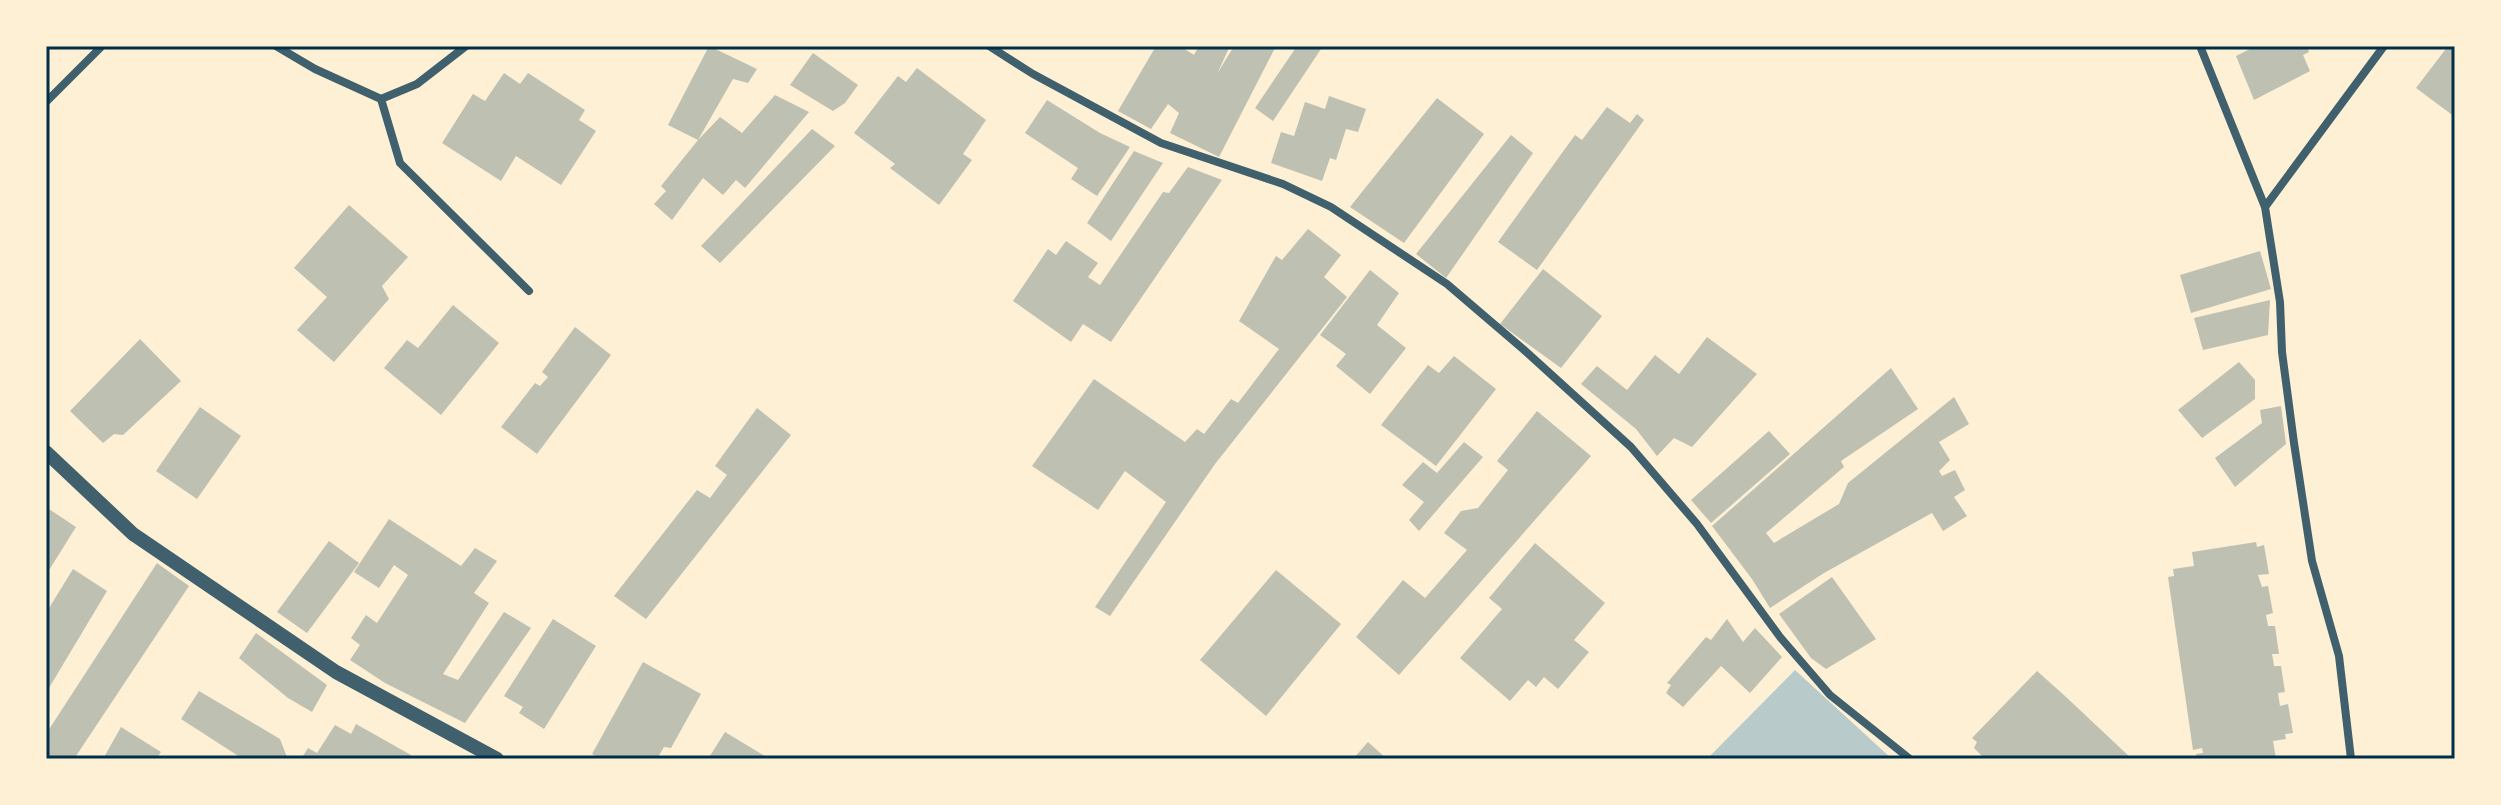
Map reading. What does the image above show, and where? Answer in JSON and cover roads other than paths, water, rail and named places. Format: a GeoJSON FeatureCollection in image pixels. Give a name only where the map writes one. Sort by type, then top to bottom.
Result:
{"type":"FeatureCollection","features":[{"type":"Feature","properties":{"kind":"street"},"geometry":{"type":"LineString","coordinates":[[46,102],[102,46]]}},
{"type":"Feature","properties":{"kind":"street"},"geometry":{"type":"LineString","coordinates":[[276,46],[315,69],[381,99],[417,84],[466,46]]}},
{"type":"Feature","properties":{"kind":"street"},"geometry":{"type":"LineString","coordinates":[[989,46],[1033,74],[1161,143],[1283,184],[1331,207],[1447,284],[1631,447],[1697,524],[1780,637],[1830,695],[1910,759]]}},
{"type":"Feature","properties":{"kind":"street"},"geometry":{"type":"LineString","coordinates":[[2200,46],[2265,207],[2280,302],[2286,382],[2309,546],[2339,656],[2351,759]]}},
{"type":"Feature","properties":{"kind":"street"},"geometry":{"type":"LineString","coordinates":[[2265,207],[2384,46]]}},
{"type":"Feature","properties":{"kind":"street"},"geometry":{"type":"LineString","coordinates":[[381,99],[400,163],[529,291]]}},
{"type":"Feature","properties":{"kind":"street"},"geometry":{"type":"LineString","coordinates":[[46,452],[133,534],[336,672],[497,759]]}}]}
